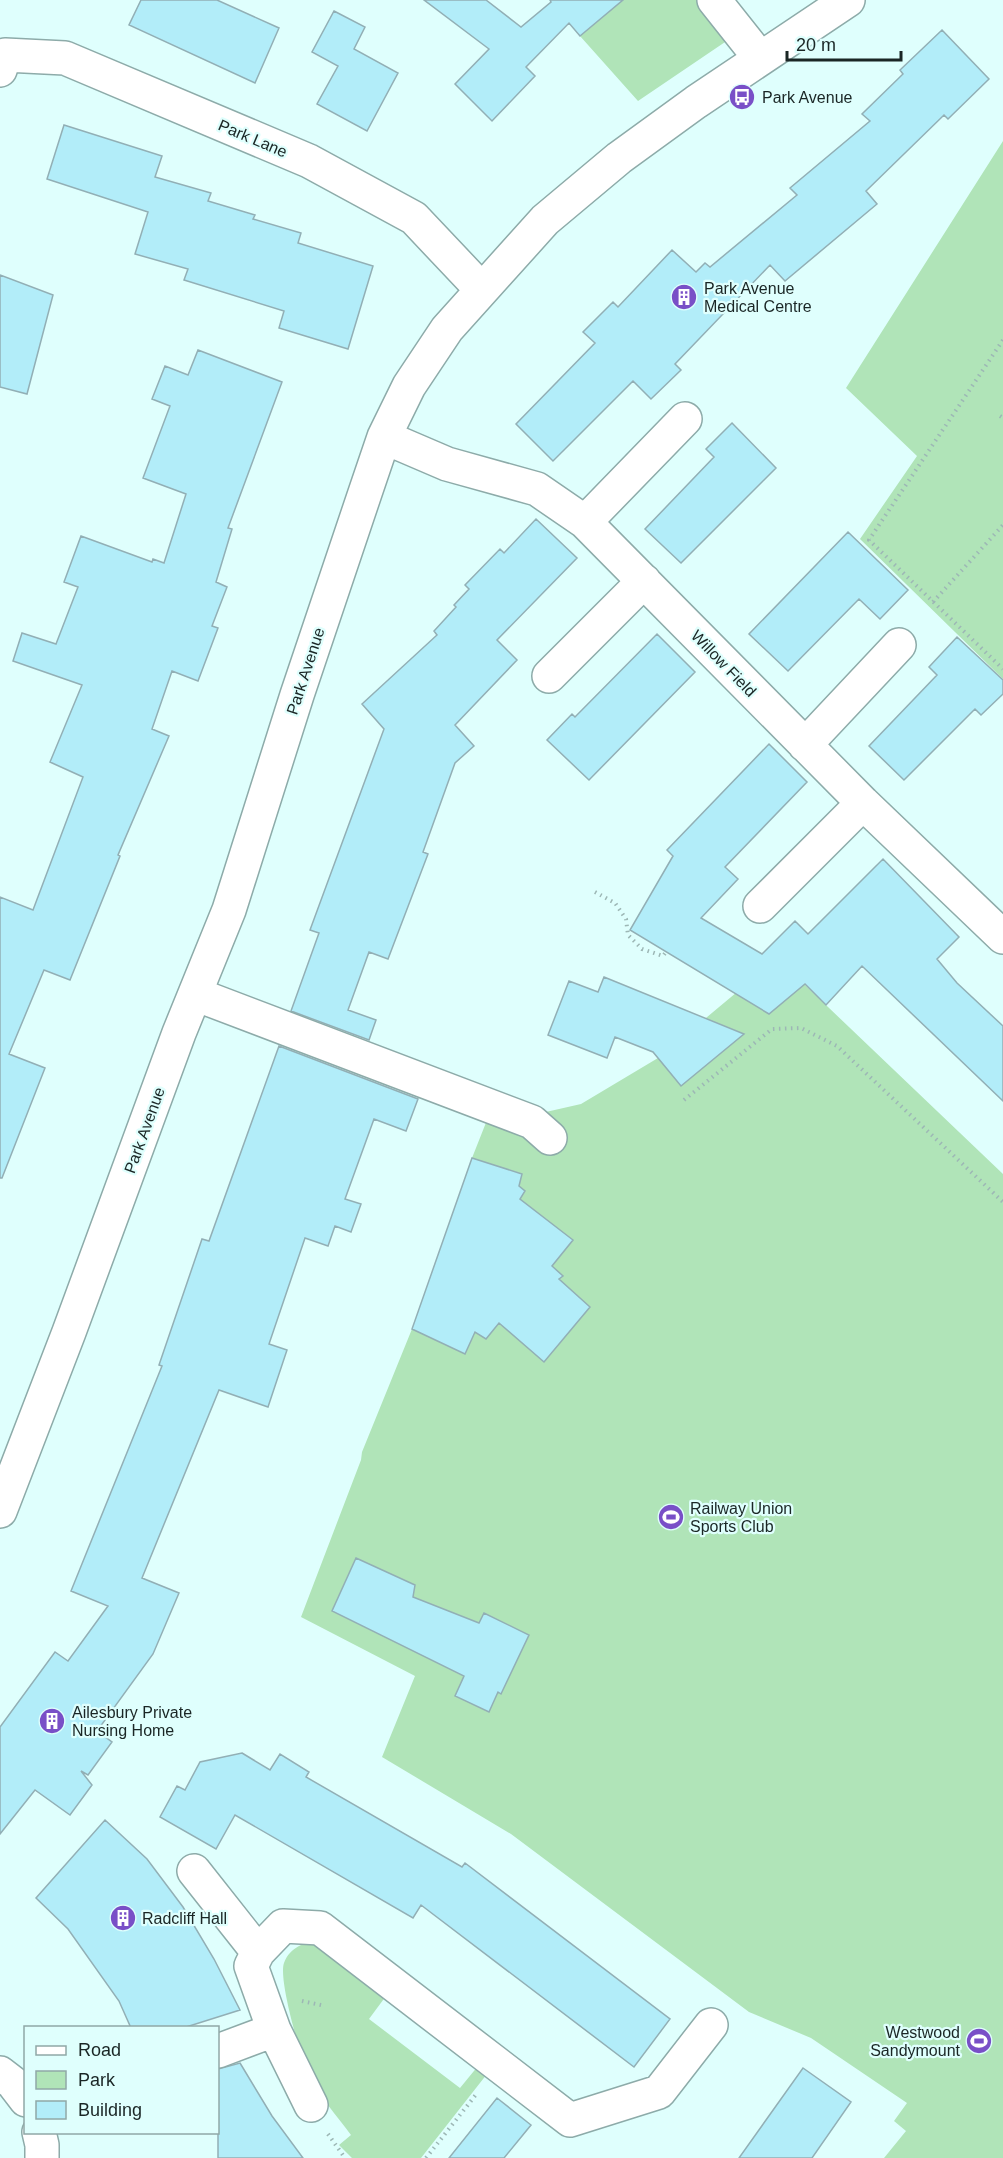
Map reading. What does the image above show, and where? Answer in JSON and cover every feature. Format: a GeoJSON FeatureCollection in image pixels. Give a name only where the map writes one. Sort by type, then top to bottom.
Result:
{"type":"FeatureCollection","features":[{"type":"Feature","properties":{"kind":"street"},"geometry":{"type":"LineString","coordinates":[[714,0],[760,58]]}},
{"type":"Feature","properties":{"kind":"street","name":"Park Avenue"},"geometry":{"type":"LineString","coordinates":[[0,1511],[195,994],[229,910],[297,695],[384,437],[409,386],[447,328],[545,220],[619,158],[760,58],[848,0]]}},
{"type":"Feature","properties":{"kind":"street","name":"Park Lane"},"geometry":{"type":"LineString","coordinates":[[2,57],[65,58],[309,161],[414,218],[482,290]]}},
{"type":"Feature","properties":{"kind":"street"},"geometry":{"type":"LineString","coordinates":[[585,522],[685,418]]}},
{"type":"Feature","properties":{"kind":"street","name":"Willow Field"},"geometry":{"type":"LineString","coordinates":[[384,437],[447,464],[537,489],[585,522],[805,745],[1003,937]]}},
{"type":"Feature","properties":{"kind":"street"},"geometry":{"type":"LineString","coordinates":[[549,676],[644,581]]}},
{"type":"Feature","properties":{"kind":"street"},"geometry":{"type":"LineString","coordinates":[[805,745],[899,645]]}},
{"type":"Feature","properties":{"kind":"street"},"geometry":{"type":"LineString","coordinates":[[760,906],[864,803]]}},
{"type":"Feature","properties":{"kind":"street"},"geometry":{"type":"LineString","coordinates":[[195,994],[532,1122],[550,1138]]}},
{"type":"Feature","properties":{"kind":"street"},"geometry":{"type":"LineString","coordinates":[[194,1871],[258,1952]]}},
{"type":"Feature","properties":{"kind":"street"},"geometry":{"type":"LineString","coordinates":[[311,2105],[274,2030],[251,1966],[258,1952],[283,1926],[320,1928],[570,2121],[658,2092],[711,2025]]}},
{"type":"Feature","properties":{"kind":"street"},"geometry":{"type":"LineString","coordinates":[[219,2051],[274,2030]]}},
{"type":"Feature","properties":{"kind":"street"},"geometry":{"type":"LineString","coordinates":[[0,2073],[13,2083],[24,2097]]}},
{"type":"Feature","properties":{"kind":"street"},"geometry":{"type":"LineString","coordinates":[[39,2134],[42,2158]]}},
{"type":"Feature","properties":{"kind":"path"},"geometry":{"type":"LineString","coordinates":[[1003,340],[868,540],[1003,669]]}},
{"type":"Feature","properties":{"kind":"path"},"geometry":{"type":"LineString","coordinates":[[933,602],[1003,525]]}},
{"type":"Feature","properties":{"kind":"path"},"geometry":{"type":"LineString","coordinates":[[595,892],[615,903],[626,919],[628,935],[642,949],[663,956],[666,952]]}},
{"type":"Feature","properties":{"kind":"path"},"geometry":{"type":"LineString","coordinates":[[684,1100],[772,1029],[801,1028],[837,1046],[1003,1202]]}},
{"type":"Feature","properties":{"kind":"path"},"geometry":{"type":"LineString","coordinates":[[426,2158],[499,2065]]}},
{"type":"Feature","properties":{"kind":"green space"},"geometry":{"type":"Polygon","coordinates":[[[623,0],[696,0],[731,38],[638,101],[580,36],[623,0]]]}},
{"type":"Feature","properties":{"kind":"green space"},"geometry":{"type":"Polygon","coordinates":[[[1003,141],[1003,679],[860,539],[917,456],[846,388],[1003,141]]]}},
{"type":"Feature","properties":{"kind":"green space","name":"Railway Union Sports Club"},"geometry":{"type":"Polygon","coordinates":[[[779,957],[806,986],[1003,1174],[1003,2158],[884,2158],[906,2131],[894,2121],[907,2103],[811,2038],[749,2012],[511,1834],[382,1757],[415,1676],[301,1617],[361,1460],[362,1452],[412,1329],[489,1115],[537,1114],[581,1104],[658,1058],[779,957]]]}},
{"type":"Feature","properties":{"kind":"green space"},"geometry":{"type":"Polygon","coordinates":[[[320,1940],[386,1996],[369,2019],[460,2088],[478,2066],[487,2074],[421,2158],[352,2158],[339,2145],[351,2135],[309,2075],[291,2019],[284,1985],[284,1963],[290,1953],[304,1944],[320,1940]]]}},
{"type":"Feature","properties":{"kind":"building"},"geometry":{"type":"Polygon","coordinates":[[[141,0],[217,0],[279,28],[255,83],[129,25],[141,0]]]}},
{"type":"Feature","properties":{"kind":"building"},"geometry":{"type":"Polygon","coordinates":[[[424,0],[486,0],[521,27],[551,2],[550,0],[623,0],[580,36],[569,23],[526,67],[535,76],[492,121],[455,84],[489,49],[424,0]]]}},
{"type":"Feature","properties":{"kind":"building"},"geometry":{"type":"Polygon","coordinates":[[[334,11],[365,27],[354,49],[398,73],[367,131],[317,104],[338,66],[312,52],[334,11]]]}},
{"type":"Feature","properties":{"kind":"building"},"geometry":{"type":"Polygon","coordinates":[[[942,30],[989,79],[948,119],[944,115],[866,191],[877,204],[785,281],[770,265],[675,364],[681,370],[651,399],[633,381],[553,461],[516,424],[595,343],[583,332],[613,302],[618,307],[672,250],[696,272],[705,263],[710,267],[797,195],[790,188],[870,121],[862,114],[903,74],[900,70],[942,30]]]}},
{"type":"Feature","properties":{"kind":"building"},"geometry":{"type":"Polygon","coordinates":[[[64,125],[162,156],[155,177],[211,193],[208,201],[255,215],[253,219],[301,233],[298,243],[373,266],[348,349],[279,328],[284,311],[184,280],[188,269],[135,254],[148,212],[47,179],[64,125]]]}},
{"type":"Feature","properties":{"kind":"building"},"geometry":{"type":"Polygon","coordinates":[[[0,275],[53,295],[27,394],[0,387],[0,275]]]}},
{"type":"Feature","properties":{"kind":"building"},"geometry":{"type":"Polygon","coordinates":[[[198,350],[282,382],[228,528],[232,529],[216,582],[227,587],[212,626],[218,628],[198,681],[172,671],[152,729],[169,736],[118,855],[120,856],[70,980],[44,970],[9,1054],[45,1068],[2,1178],[0,1178],[0,897],[33,910],[83,777],[50,762],[82,685],[13,661],[22,633],[56,644],[78,587],[64,582],[81,536],[152,562],[153,559],[164,563],[186,494],[143,478],[170,406],[152,399],[165,366],[188,375],[198,350]]]}},
{"type":"Feature","properties":{"kind":"building"},"geometry":{"type":"Polygon","coordinates":[[[732,423],[776,468],[681,563],[645,529],[714,457],[706,449],[732,423]]]}},
{"type":"Feature","properties":{"kind":"building"},"geometry":{"type":"Polygon","coordinates":[[[536,519],[577,558],[497,640],[517,660],[455,725],[474,746],[455,763],[423,852],[428,854],[388,959],[369,952],[348,1010],[376,1020],[369,1040],[291,1011],[319,933],[310,930],[384,729],[362,704],[437,635],[434,631],[469,589],[465,585],[500,549],[504,553],[536,519]]]}},
{"type":"Feature","properties":{"kind":"building"},"geometry":{"type":"Polygon","coordinates":[[[848,532],[908,590],[880,619],[859,599],[788,671],[749,634],[848,532]]]}},
{"type":"Feature","properties":{"kind":"building"},"geometry":{"type":"Polygon","coordinates":[[[657,634],[695,672],[589,780],[547,740],[572,714],[575,717],[657,634]]]}},
{"type":"Feature","properties":{"kind":"building"},"geometry":{"type":"Polygon","coordinates":[[[957,637],[1003,680],[1003,694],[981,715],[975,709],[904,780],[869,746],[937,675],[929,667],[957,637]]]}},
{"type":"Feature","properties":{"kind":"building"},"geometry":{"type":"Polygon","coordinates":[[[769,744],[807,782],[725,867],[738,879],[701,918],[762,954],[795,921],[808,934],[883,859],[959,937],[937,959],[957,983],[1003,1026],[1003,1101],[862,966],[826,1005],[805,984],[769,1014],[630,930],[673,856],[667,850],[769,744]]]}},
{"type":"Feature","properties":{"kind":"building"},"geometry":{"type":"Polygon","coordinates":[[[604,977],[744,1034],[681,1086],[653,1052],[615,1037],[607,1058],[548,1035],[569,981],[598,992],[604,977]]]}},
{"type":"Feature","properties":{"kind":"building"},"geometry":{"type":"Polygon","coordinates":[[[279,1046],[418,1099],[406,1131],[374,1119],[345,1199],[361,1204],[351,1232],[335,1226],[328,1246],[305,1238],[269,1344],[287,1350],[268,1407],[219,1390],[142,1578],[179,1593],[153,1654],[97,1731],[112,1742],[88,1775],[81,1771],[92,1785],[70,1815],[35,1790],[0,1834],[0,1727],[55,1652],[68,1661],[108,1606],[71,1591],[162,1366],[159,1365],[202,1239],[209,1241],[279,1046]]]}},
{"type":"Feature","properties":{"kind":"building"},"geometry":{"type":"Polygon","coordinates":[[[472,1158],[522,1174],[519,1186],[525,1191],[520,1199],[573,1240],[552,1266],[563,1276],[559,1279],[590,1307],[544,1362],[499,1323],[486,1339],[475,1332],[465,1354],[412,1329],[472,1158]]]}},
{"type":"Feature","properties":{"kind":"building"},"geometry":{"type":"Polygon","coordinates":[[[356,1558],[415,1585],[413,1597],[479,1623],[484,1613],[529,1635],[501,1694],[498,1692],[489,1712],[455,1696],[464,1676],[332,1611],[356,1558]]]}},
{"type":"Feature","properties":{"kind":"building"},"geometry":{"type":"Polygon","coordinates":[[[242,1753],[270,1770],[280,1754],[309,1772],[306,1777],[462,1867],[465,1863],[670,2019],[634,2067],[421,1905],[413,1918],[235,1815],[216,1849],[160,1817],[177,1786],[185,1790],[200,1762],[242,1753]]]}},
{"type":"Feature","properties":{"kind":"building","name":"Radcliff Hall"},"geometry":{"type":"Polygon","coordinates":[[[105,1820],[147,1859],[183,1907],[214,1959],[240,2010],[189,2026],[130,2026],[119,2001],[68,1929],[36,1898],[105,1820]]]}},
{"type":"Feature","properties":{"kind":"building"},"geometry":{"type":"Polygon","coordinates":[[[240,2063],[272,2116],[303,2158],[218,2158],[219,2069],[240,2063]]]}},
{"type":"Feature","properties":{"kind":"building"},"geometry":{"type":"Polygon","coordinates":[[[803,2068],[851,2102],[812,2158],[739,2158],[803,2068]]]}},
{"type":"Feature","properties":{"kind":"building"},"geometry":{"type":"Polygon","coordinates":[[[497,2098],[531,2125],[504,2158],[449,2158],[497,2098]]]}},
{"type":"Feature","properties":{"kind":"place","name":"Park Avenue"},"geometry":{"type":"Point","coordinates":[742,97]}},
{"type":"Feature","properties":{"kind":"place","name":"Park Avenue Medical Centre"},"geometry":{"type":"Point","coordinates":[684,297]}},
{"type":"Feature","properties":{"kind":"place","name":"Railway Union Sports Club"},"geometry":{"type":"Point","coordinates":[671,1517]}},
{"type":"Feature","properties":{"kind":"place","name":"Ailesbury Private Nursing Home"},"geometry":{"type":"Point","coordinates":[52,1721]}},
{"type":"Feature","properties":{"kind":"place","name":"Radcliff Hall"},"geometry":{"type":"Point","coordinates":[123,1918]}},
{"type":"Feature","properties":{"kind":"place","name":"Westwood Sandymount"},"geometry":{"type":"Point","coordinates":[979,2041]}}]}
